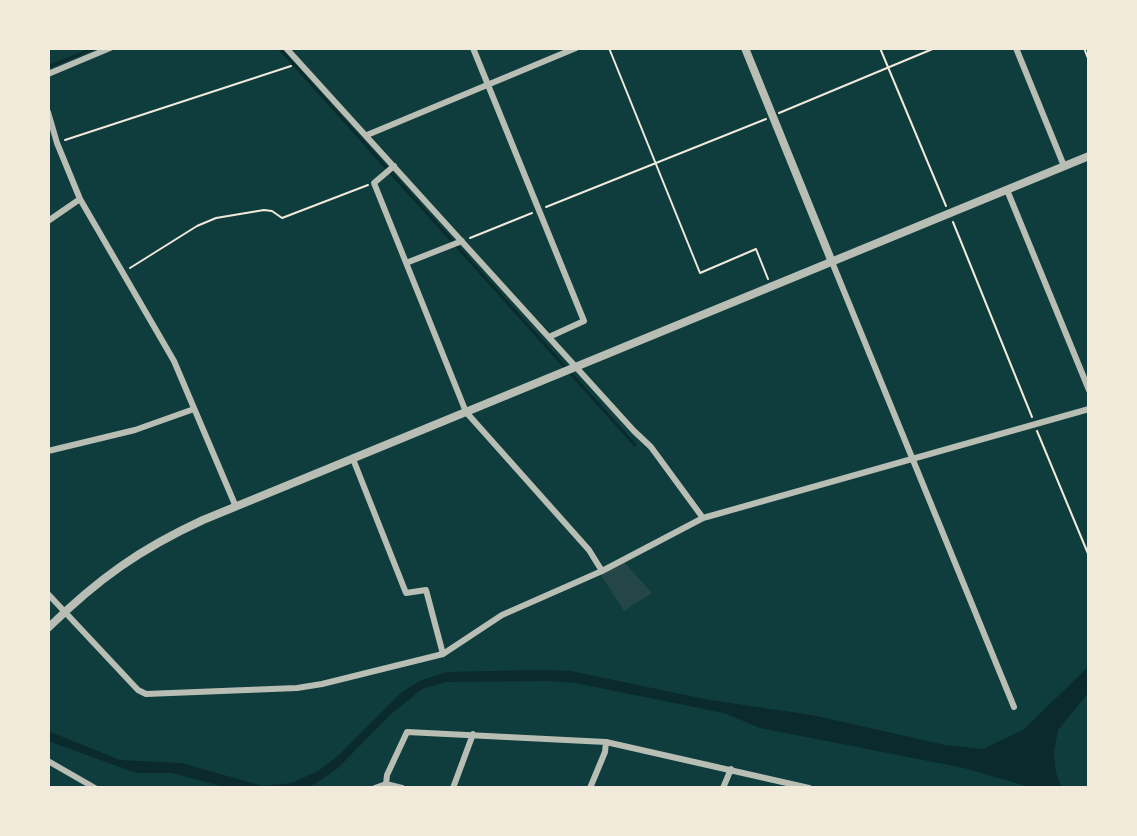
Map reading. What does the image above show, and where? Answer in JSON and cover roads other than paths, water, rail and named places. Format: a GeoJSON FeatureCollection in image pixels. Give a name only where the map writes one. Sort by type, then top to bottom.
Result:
{"type":"FeatureCollection","features":[{"type":"Feature","properties":{"kind":"street"},"geometry":{"type":"LineString","coordinates":[[48,74],[110,48]]}},
{"type":"Feature","properties":{"kind":"street"},"geometry":{"type":"LineString","coordinates":[[286,48],[651,447],[703,518]]}},
{"type":"Feature","properties":{"kind":"street"},"geometry":{"type":"LineString","coordinates":[[473,48],[584,321],[549,337]]}},
{"type":"Feature","properties":{"kind":"street"},"geometry":{"type":"LineString","coordinates":[[367,135],[576,48]]}},
{"type":"Feature","properties":{"kind":"street"},"geometry":{"type":"LineString","coordinates":[[745,48],[1014,707]]}},
{"type":"Feature","properties":{"kind":"street"},"geometry":{"type":"LineString","coordinates":[[1016,48],[1064,166]]}},
{"type":"Feature","properties":{"kind":"street"},"geometry":{"type":"LineString","coordinates":[[48,112],[57,143],[80,199],[155,325],[236,507]]}},
{"type":"Feature","properties":{"kind":"street"},"geometry":{"type":"LineString","coordinates":[[48,628],[99,581],[131,557],[173,534],[1089,156]]}},
{"type":"Feature","properties":{"kind":"street"},"geometry":{"type":"LineString","coordinates":[[394,166],[374,183],[466,412],[589,550],[602,571]]}},
{"type":"Feature","properties":{"kind":"street"},"geometry":{"type":"LineString","coordinates":[[1007,190],[1089,390]]}},
{"type":"Feature","properties":{"kind":"street"},"geometry":{"type":"LineString","coordinates":[[48,221],[80,199]]}},
{"type":"Feature","properties":{"kind":"street"},"geometry":{"type":"LineString","coordinates":[[406,263],[462,241]]}},
{"type":"Feature","properties":{"kind":"street"},"geometry":{"type":"LineString","coordinates":[[48,451],[135,430],[194,409]]}},
{"type":"Feature","properties":{"kind":"street"},"geometry":{"type":"LineString","coordinates":[[48,594],[63,613],[138,690],[146,694],[314,686],[443,654],[502,615],[602,571],[703,518],[912,457],[1089,409]]}},
{"type":"Feature","properties":{"kind":"street"},"geometry":{"type":"LineString","coordinates":[[353,459],[406,593],[426,590],[443,654]]}},
{"type":"Feature","properties":{"kind":"street"},"geometry":{"type":"LineString","coordinates":[[386,784],[387,775],[407,732],[606,742],[809,788]]}},
{"type":"Feature","properties":{"kind":"street"},"geometry":{"type":"LineString","coordinates":[[453,788],[473,734]]}},
{"type":"Feature","properties":{"kind":"street"},"geometry":{"type":"LineString","coordinates":[[590,788],[606,742]]}},
{"type":"Feature","properties":{"kind":"street"},"geometry":{"type":"LineString","coordinates":[[48,761],[95,788]]}},
{"type":"Feature","properties":{"kind":"street"},"geometry":{"type":"LineString","coordinates":[[723,788],[731,769]]}},
{"type":"Feature","properties":{"kind":"street"},"geometry":{"type":"LineString","coordinates":[[375,788],[386,784],[402,788]]}},
{"type":"Feature","properties":{"kind":"waterway"},"geometry":{"type":"LineString","coordinates":[[48,67],[95,48]]}},
{"type":"Feature","properties":{"kind":"waterway"},"geometry":{"type":"LineString","coordinates":[[279,48],[635,445]]}}]}
